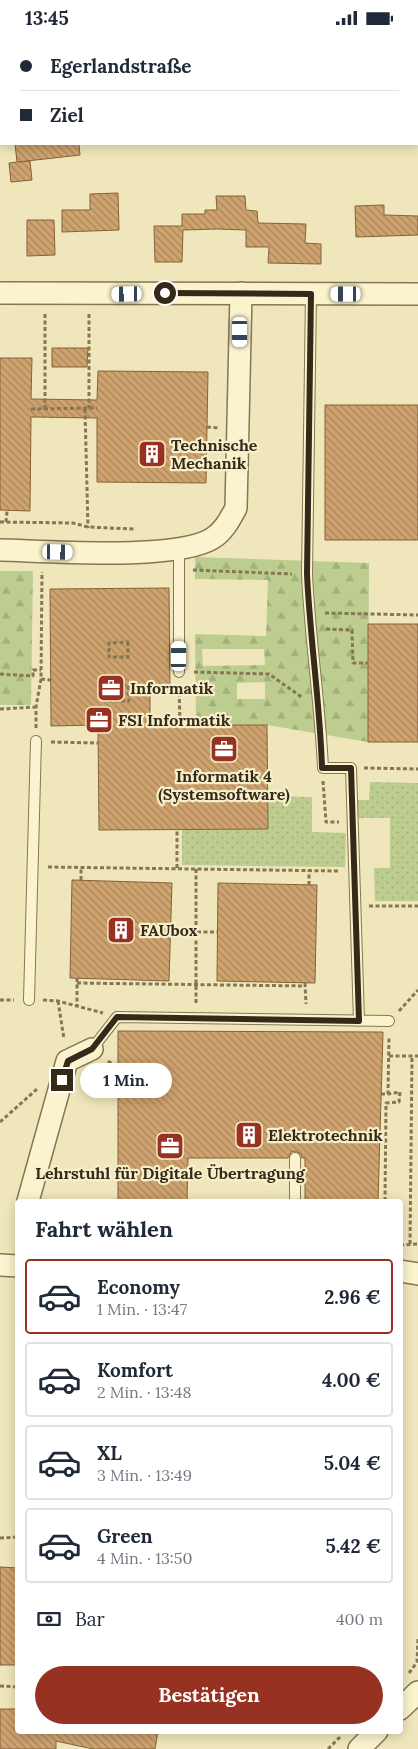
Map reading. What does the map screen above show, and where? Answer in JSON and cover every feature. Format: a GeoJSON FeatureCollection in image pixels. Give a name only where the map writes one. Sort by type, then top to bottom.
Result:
{"type":"FeatureCollection","features":[{"type":"Feature","properties":{"kind":"street"},"geometry":{"type":"LineString","coordinates":[[0,293],[418,294]]}},
{"type":"Feature","properties":{"kind":"street"},"geometry":{"type":"LineString","coordinates":[[0,550],[87,552],[179,560],[214,538],[225,527],[236,508],[241,293]]}},
{"type":"Feature","properties":{"kind":"street"},"geometry":{"type":"LineString","coordinates":[[29,1199],[68,1061],[92,1049]]}},
{"type":"Feature","properties":{"kind":"street"},"geometry":{"type":"LineString","coordinates":[[0,1265],[15,1266]]}},
{"type":"Feature","properties":{"kind":"street"},"geometry":{"type":"LineString","coordinates":[[403,1702],[411,1685]]}},
{"type":"Feature","properties":{"kind":"street"},"geometry":{"type":"LineString","coordinates":[[359,1749],[374,1734]]}},
{"type":"Feature","properties":{"kind":"lane"},"geometry":{"type":"LineString","coordinates":[[311,294],[307,574],[309,613],[320,710],[322,768],[351,768],[359,1021]]}},
{"type":"Feature","properties":{"kind":"lane"},"geometry":{"type":"LineString","coordinates":[[179,560],[179,672]]}},
{"type":"Feature","properties":{"kind":"lane"},"geometry":{"type":"LineString","coordinates":[[29,1000],[36,741]]}},
{"type":"Feature","properties":{"kind":"lane"},"geometry":{"type":"LineString","coordinates":[[92,1049],[117,1017],[389,1021]]}},
{"type":"Feature","properties":{"kind":"lane"},"geometry":{"type":"LineString","coordinates":[[294,1199],[295,1158]]}},
{"type":"Feature","properties":{"kind":"path"},"geometry":{"type":"LineString","coordinates":[[44,409],[45,294]]}},
{"type":"Feature","properties":{"kind":"path"},"geometry":{"type":"LineString","coordinates":[[87,552],[89,294]]}},
{"type":"Feature","properties":{"kind":"path"},"geometry":{"type":"LineString","coordinates":[[31,409],[97,408]]}},
{"type":"Feature","properties":{"kind":"path"},"geometry":{"type":"LineString","coordinates":[[6,523],[7,511]]}},
{"type":"Feature","properties":{"kind":"path"},"geometry":{"type":"LineString","coordinates":[[0,522],[73,523],[88,527],[135,529]]}},
{"type":"Feature","properties":{"kind":"path"},"geometry":{"type":"LineString","coordinates":[[43,551],[41,679],[36,707],[36,741],[98,743]]}},
{"type":"Feature","properties":{"kind":"path"},"geometry":{"type":"LineString","coordinates":[[179,560],[307,574]]}},
{"type":"Feature","properties":{"kind":"path"},"geometry":{"type":"LineString","coordinates":[[309,613],[418,615]]}},
{"type":"Feature","properties":{"kind":"path"},"geometry":{"type":"LineString","coordinates":[[311,629],[352,630],[354,663],[368,663]]}},
{"type":"Feature","properties":{"kind":"path"},"geometry":{"type":"LineString","coordinates":[[128,642],[128,657],[109,657],[109,643],[128,642]]}},
{"type":"Feature","properties":{"kind":"path"},"geometry":{"type":"LineString","coordinates":[[0,674],[33,676],[33,670],[41,670]]}},
{"type":"Feature","properties":{"kind":"path"},"geometry":{"type":"LineString","coordinates":[[180,725],[179,672],[269,674],[320,710]]}},
{"type":"Feature","properties":{"kind":"path"},"geometry":{"type":"LineString","coordinates":[[41,679],[51,680]]}},
{"type":"Feature","properties":{"kind":"path"},"geometry":{"type":"LineString","coordinates":[[109,685],[128,685],[129,701],[109,701],[109,685]]}},
{"type":"Feature","properties":{"kind":"path"},"geometry":{"type":"LineString","coordinates":[[0,709],[36,707]]}},
{"type":"Feature","properties":{"kind":"path"},"geometry":{"type":"LineString","coordinates":[[322,768],[326,822],[353,822]]}},
{"type":"Feature","properties":{"kind":"path"},"geometry":{"type":"LineString","coordinates":[[351,768],[418,769]]}},
{"type":"Feature","properties":{"kind":"path"},"geometry":{"type":"LineString","coordinates":[[177,830],[177,868]]}},
{"type":"Feature","properties":{"kind":"path"},"geometry":{"type":"LineString","coordinates":[[32,867],[355,871]]}},
{"type":"Feature","properties":{"kind":"path"},"geometry":{"type":"LineString","coordinates":[[81,880],[82,867]]}},
{"type":"Feature","properties":{"kind":"path"},"geometry":{"type":"LineString","coordinates":[[196,869],[196,1018]]}},
{"type":"Feature","properties":{"kind":"path"},"geometry":{"type":"LineString","coordinates":[[309,870],[309,885]]}},
{"type":"Feature","properties":{"kind":"path"},"geometry":{"type":"LineString","coordinates":[[356,906],[418,906]]}},
{"type":"Feature","properties":{"kind":"path"},"geometry":{"type":"LineString","coordinates":[[171,932],[217,932]]}},
{"type":"Feature","properties":{"kind":"path"},"geometry":{"type":"LineString","coordinates":[[77,1006],[77,981],[196,985],[305,984],[306,1001]]}},
{"type":"Feature","properties":{"kind":"path"},"geometry":{"type":"LineString","coordinates":[[388,1094],[389,1021],[418,991]]}},
{"type":"Feature","properties":{"kind":"path"},"geometry":{"type":"LineString","coordinates":[[0,1000],[58,1001],[117,1017]]}},
{"type":"Feature","properties":{"kind":"path"},"geometry":{"type":"LineString","coordinates":[[389,1056],[418,1056]]}},
{"type":"Feature","properties":{"kind":"path"},"geometry":{"type":"LineString","coordinates":[[410,1245],[412,1056]]}},
{"type":"Feature","properties":{"kind":"path"},"geometry":{"type":"LineString","coordinates":[[381,1094],[400,1092],[399,1102],[386,1103],[385,1199]]}},
{"type":"Feature","properties":{"kind":"path"},"geometry":{"type":"LineString","coordinates":[[403,1245],[418,1245]]}},
{"type":"Feature","properties":{"kind":"path"},"geometry":{"type":"LineString","coordinates":[[0,1538],[15,1537]]}},
{"type":"Feature","properties":{"kind":"path"},"geometry":{"type":"LineString","coordinates":[[411,1685],[417,1662],[418,1639]]}},
{"type":"Feature","properties":{"kind":"path"},"geometry":{"type":"LineString","coordinates":[[0,1686],[15,1687]]}},
{"type":"Feature","properties":{"kind":"path"},"geometry":{"type":"LineString","coordinates":[[328,1749],[343,1734]]}},
{"type":"Feature","properties":{"kind":"green space"},"geometry":{"type":"Polygon","coordinates":[[[195,557],[369,563],[368,742],[267,725],[196,725],[195,634],[266,636],[268,580],[195,579],[195,557]],[[202,649],[203,666],[265,665],[264,649],[202,649]],[[265,682],[237,683],[237,699],[265,699],[265,682]]]}},
{"type":"Feature","properties":{"kind":"green space"},"geometry":{"type":"Polygon","coordinates":[[[0,571],[33,571],[31,705],[0,705],[0,571]]]}},
{"type":"Feature","properties":{"kind":"green space"},"geometry":{"type":"Polygon","coordinates":[[[370,782],[418,783],[418,901],[375,901],[374,868],[390,868],[390,818],[357,818],[357,800],[369,800],[370,782]]]}},
{"type":"Feature","properties":{"kind":"green space"},"geometry":{"type":"Polygon","coordinates":[[[268,796],[312,797],[312,832],[346,833],[345,867],[182,865],[182,828],[268,829],[268,796]]]}},
{"type":"Feature","properties":{"kind":"building"},"geometry":{"type":"Polygon","coordinates":[[[15,145],[79,145],[80,155],[18,162],[30,161],[32,180],[11,182],[9,163],[17,162],[15,145]]]}},
{"type":"Feature","properties":{"kind":"building"},"geometry":{"type":"Polygon","coordinates":[[[118,193],[119,230],[62,232],[62,210],[90,210],[90,194],[118,193]]]}},
{"type":"Feature","properties":{"kind":"building"},"geometry":{"type":"Polygon","coordinates":[[[216,196],[245,196],[246,210],[257,211],[258,223],[306,224],[305,243],[321,244],[321,264],[268,263],[269,247],[246,247],[246,230],[217,229],[183,230],[182,262],[155,262],[154,226],[182,226],[182,214],[205,214],[205,210],[217,210],[216,196]]]}},
{"type":"Feature","properties":{"kind":"building"},"geometry":{"type":"Polygon","coordinates":[[[384,205],[384,215],[418,216],[418,235],[356,237],[355,206],[384,205]]]}},
{"type":"Feature","properties":{"kind":"building"},"geometry":{"type":"Polygon","coordinates":[[[27,220],[54,220],[55,255],[27,256],[27,220]]]}},
{"type":"Feature","properties":{"kind":"building"},"geometry":{"type":"Polygon","coordinates":[[[52,348],[88,348],[87,367],[52,367],[52,348]]]}},
{"type":"Feature","properties":{"kind":"building","name":"Technische Mechanik"},"geometry":{"type":"Polygon","coordinates":[[[0,358],[32,358],[31,399],[97,400],[98,371],[208,372],[206,483],[97,482],[97,418],[31,417],[30,511],[0,510],[0,358]]]}},
{"type":"Feature","properties":{"kind":"building"},"geometry":{"type":"Polygon","coordinates":[[[325,405],[418,405],[418,540],[325,540],[325,405]]]}},
{"type":"Feature","properties":{"kind":"building"},"geometry":{"type":"Polygon","coordinates":[[[169,588],[170,691],[150,691],[150,725],[267,725],[268,829],[99,830],[98,725],[51,726],[50,589],[169,588]]]}},
{"type":"Feature","properties":{"kind":"building"},"geometry":{"type":"Polygon","coordinates":[[[368,624],[418,624],[418,742],[368,742],[368,624]]]}},
{"type":"Feature","properties":{"kind":"building","name":"FAUbox"},"geometry":{"type":"Polygon","coordinates":[[[72,880],[172,883],[169,981],[70,978],[72,880]]]}},
{"type":"Feature","properties":{"kind":"building","name":"FAUbox"},"geometry":{"type":"Polygon","coordinates":[[[218,883],[317,885],[315,983],[217,981],[218,883]]]}},
{"type":"Feature","properties":{"kind":"building","name":"Elektrotechnik"},"geometry":{"type":"Polygon","coordinates":[[[118,1031],[383,1032],[378,1199],[305,1199],[305,1158],[302,1158],[301,1154],[295,1151],[291,1152],[288,1158],[188,1158],[187,1199],[118,1199],[118,1031]]]}},
{"type":"Feature","properties":{"kind":"building"},"geometry":{"type":"Polygon","coordinates":[[[0,1567],[15,1568],[15,1665],[0,1665],[0,1567]]]}},
{"type":"Feature","properties":{"kind":"building"},"geometry":{"type":"Polygon","coordinates":[[[0,1709],[15,1709],[15,1734],[158,1734],[155,1749],[93,1749],[56,1741],[56,1749],[0,1749],[0,1709]]]}},
{"type":"Feature","properties":{"kind":"place","name":"Technische Mechanik"},"geometry":{"type":"Point","coordinates":[152,454]}},
{"type":"Feature","properties":{"kind":"place","name":"Informatik"},"geometry":{"type":"Point","coordinates":[111,688]}},
{"type":"Feature","properties":{"kind":"place","name":"FSI Informatik"},"geometry":{"type":"Point","coordinates":[99,720]}},
{"type":"Feature","properties":{"kind":"place","name":"Informatik 4 (Systemsoftware)"},"geometry":{"type":"Point","coordinates":[224,749]}},
{"type":"Feature","properties":{"kind":"place","name":"FAUbox"},"geometry":{"type":"Point","coordinates":[121,930]}},
{"type":"Feature","properties":{"kind":"place","name":"Elektrotechnik"},"geometry":{"type":"Point","coordinates":[249,1135]}},
{"type":"Feature","properties":{"kind":"place","name":"Lehrstuhl für Digitale Übertragung"},"geometry":{"type":"Point","coordinates":[170,1146]}},
{"type":"Feature","properties":{"kind":"route"},"geometry":{"type":"LineString","coordinates":[[62,1080],[68,1061],[92,1049],[117,1017],[214,1017],[359,1021],[351,768],[322,768],[320,710],[309,613],[307,574],[311,294],[165,293]]}}]}
